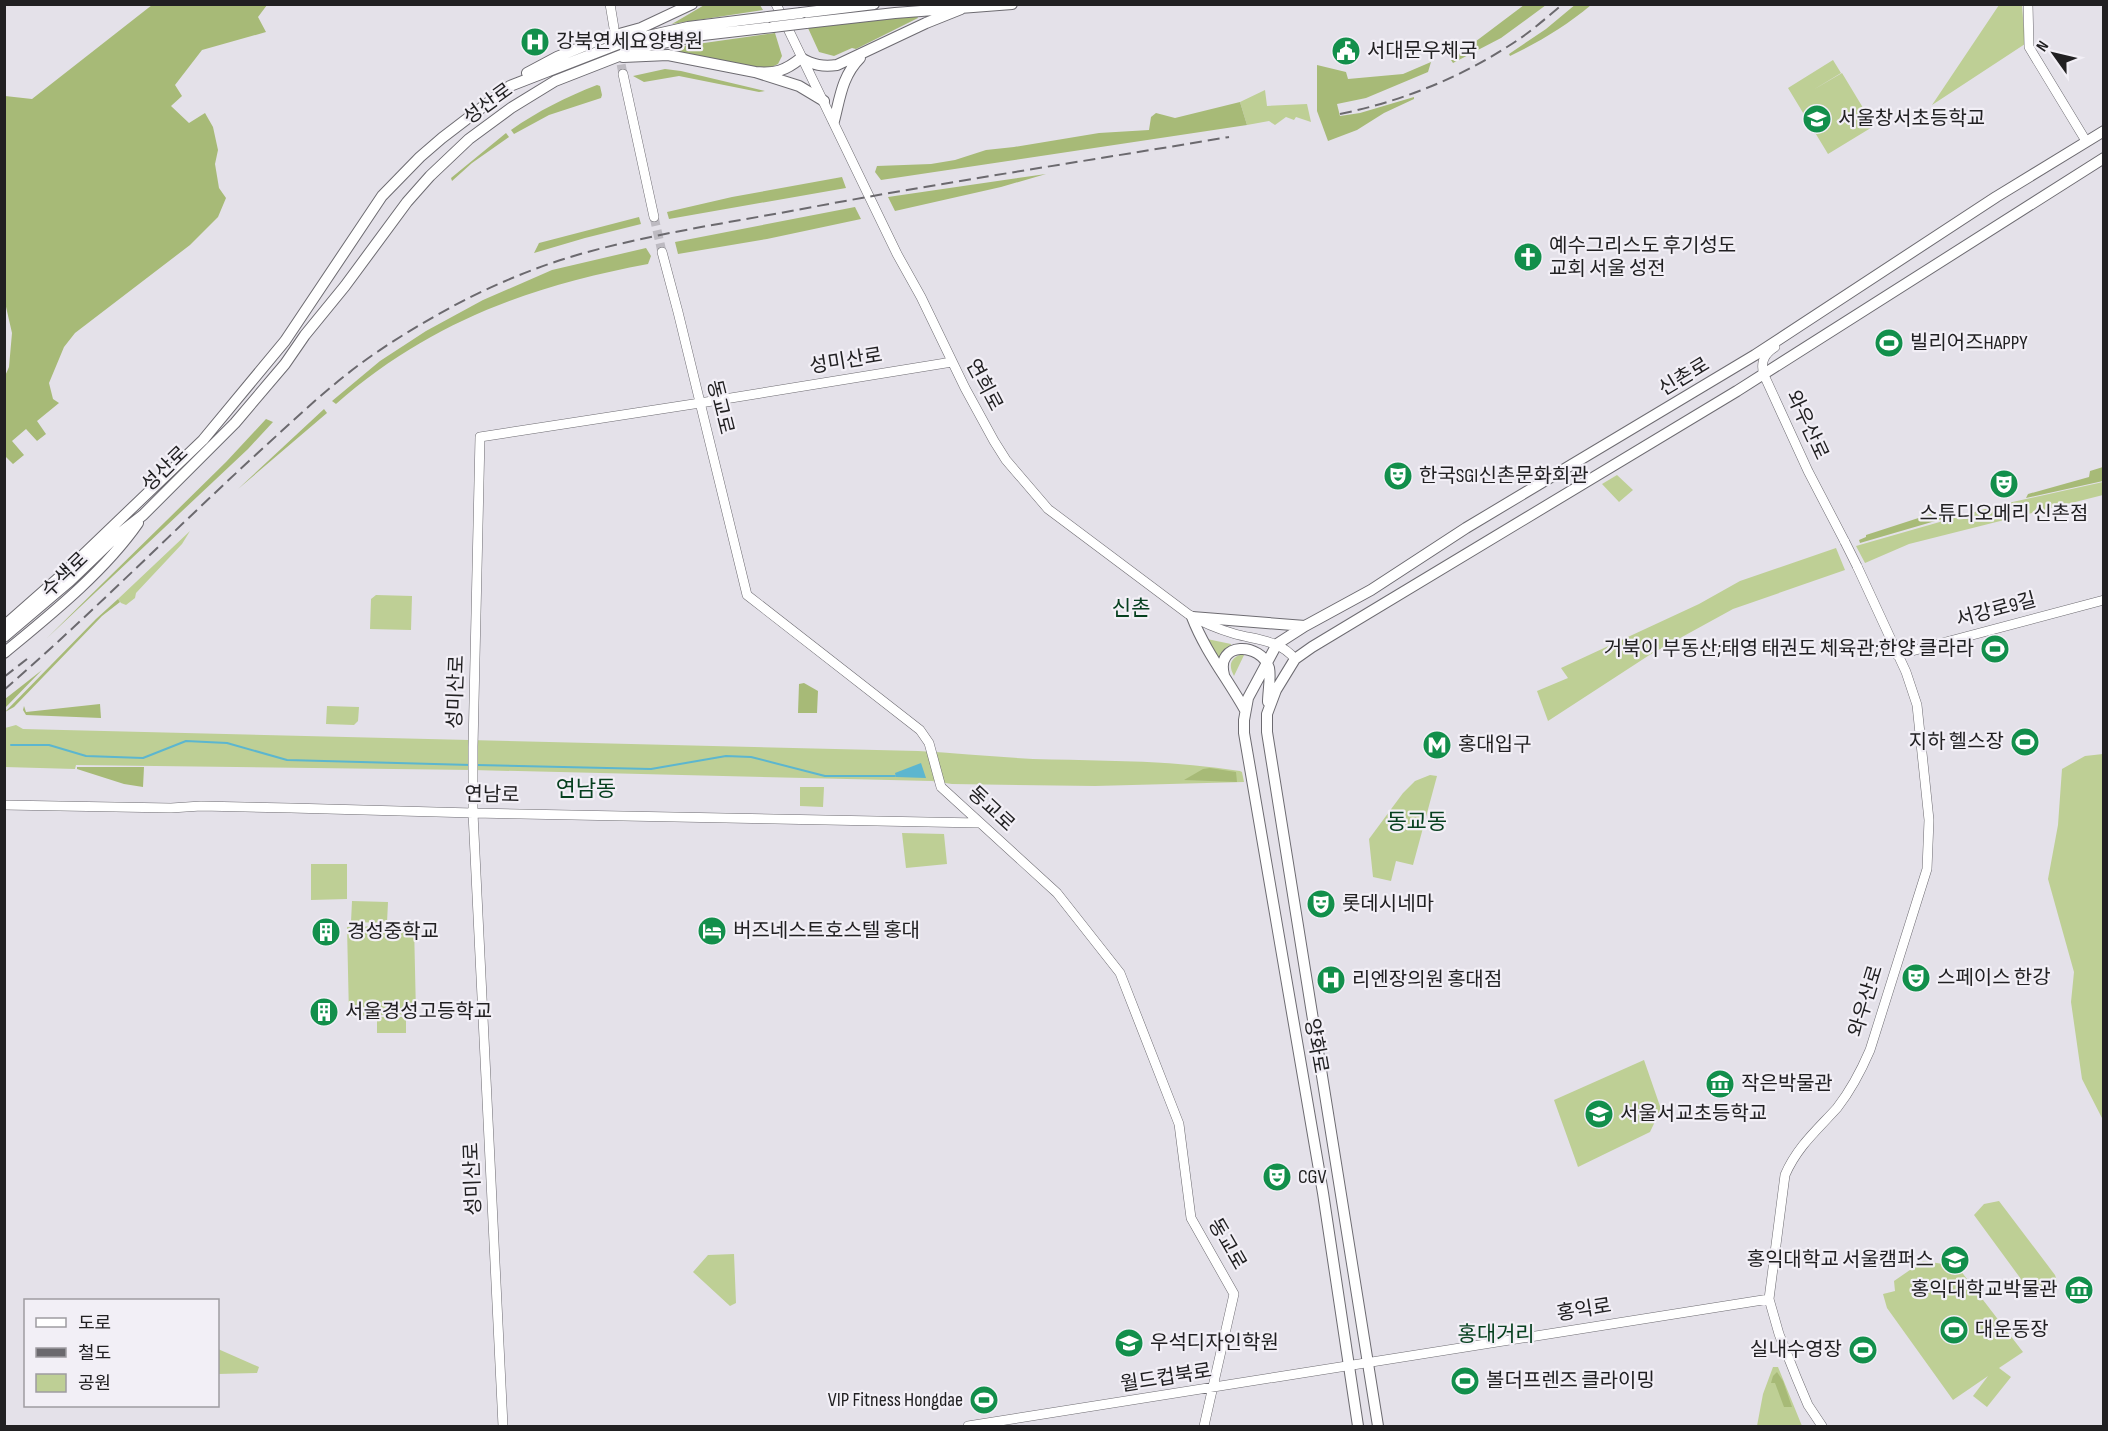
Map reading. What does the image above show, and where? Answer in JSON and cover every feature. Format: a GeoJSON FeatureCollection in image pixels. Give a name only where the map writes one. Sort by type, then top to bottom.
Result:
{"type":"FeatureCollection","features":[{"type":"Feature","properties":{"kind":"main road"},"geometry":{"type":"LineString","coordinates":[[510,86],[526,73],[557,57],[602,39],[641,28],[692,4]]}},
{"type":"Feature","properties":{"kind":"main road","name":"성산로"},"geometry":{"type":"LineString","coordinates":[[804,18],[874,4]]}},
{"type":"Feature","properties":{"kind":"main road","name":"성산로"},"geometry":{"type":"LineString","coordinates":[[144,497],[203,440],[278,349],[388,189],[442,138],[510,86],[626,41],[688,27],[1012,4]]}},
{"type":"Feature","properties":{"kind":"main road"},"geometry":{"type":"LineString","coordinates":[[755,72],[783,71],[801,58],[810,63],[829,66],[848,60],[961,9]]}},
{"type":"Feature","properties":{"kind":"main road","name":"성산로"},"geometry":{"type":"LineString","coordinates":[[143,515],[206,454],[261,393],[407,202],[430,176],[469,139],[511,108],[555,81],[642,46],[770,22]]}},
{"type":"Feature","properties":{"kind":"main road"},"geometry":{"type":"LineString","coordinates":[[834,121],[840,92],[848,73],[869,50]]}},
{"type":"Feature","properties":{"kind":"main road"},"geometry":{"type":"LineString","coordinates":[[614,57],[669,54],[755,72],[799,86],[824,101]]}},
{"type":"Feature","properties":{"kind":"main road","name":"신촌로"},"geometry":{"type":"LineString","coordinates":[[1277,644],[1371,590],[1466,528],[1600,450],[1793,330],[1996,197],[2103,131]]}},
{"type":"Feature","properties":{"kind":"main road","name":"신촌로"},"geometry":{"type":"LineString","coordinates":[[1295,659],[1764,375],[2103,158]]}},
{"type":"Feature","properties":{"kind":"main road"},"geometry":{"type":"LineString","coordinates":[[4,626],[144,497]]}},
{"type":"Feature","properties":{"kind":"main road","name":"수색로"},"geometry":{"type":"LineString","coordinates":[[4,619],[110,523],[144,497]]}},
{"type":"Feature","properties":{"kind":"main road"},"geometry":{"type":"LineString","coordinates":[[4,637],[143,515]]}},
{"type":"Feature","properties":{"kind":"main road","name":"수색로"},"geometry":{"type":"LineString","coordinates":[[4,653],[82,585],[126,540],[143,515]]}},
{"type":"Feature","properties":{"kind":"main road"},"geometry":{"type":"LineString","coordinates":[[1245,710],[1202,641],[1192,617],[1305,626]]}},
{"type":"Feature","properties":{"kind":"main road","name":"양화로"},"geometry":{"type":"LineString","coordinates":[[1277,644],[1248,698],[1244,733],[1323,1193],[1358,1426]]}},
{"type":"Feature","properties":{"kind":"main road"},"geometry":{"type":"LineString","coordinates":[[1224,675],[1224,660],[1228,654],[1238,649],[1252,651],[1266,663],[1269,669],[1267,714]]}},
{"type":"Feature","properties":{"kind":"main road","name":"양화로"},"geometry":{"type":"LineString","coordinates":[[1295,659],[1276,690],[1267,714],[1267,732],[1378,1426]]}},
{"type":"Feature","properties":{"kind":"street"},"geometry":{"type":"LineString","coordinates":[[610,4],[614,28]]}},
{"type":"Feature","properties":{"kind":"street","name":"연희로"},"geometry":{"type":"LineString","coordinates":[[776,4],[834,121],[854,167],[952,362],[994,441],[1019,477],[1037,498],[1065,523],[1192,617],[1210,627],[1277,644],[1288,650],[1295,659]]}},
{"type":"Feature","properties":{"kind":"street"},"geometry":{"type":"LineString","coordinates":[[2028,4],[2029,47],[2086,141]]}},
{"type":"Feature","properties":{"kind":"street"},"geometry":{"type":"LineString","coordinates":[[623,74],[654,217]]}},
{"type":"Feature","properties":{"kind":"street","name":"동교로"},"geometry":{"type":"LineString","coordinates":[[662,252],[747,595],[920,730],[929,743],[941,787],[1057,893],[1120,972],[1179,1124],[1191,1218],[1234,1293],[1204,1426]]}},
{"type":"Feature","properties":{"kind":"street","name":"와우산로"},"geometry":{"type":"LineString","coordinates":[[1793,330],[1790,337],[1766,354],[1762,364],[1764,375],[1808,471],[1857,566],[1897,654],[1917,705],[1929,820],[1927,869],[1862,1070],[1838,1107],[1794,1156],[1785,1175],[1769,1299],[1779,1334],[1804,1396],[1821,1426]]}},
{"type":"Feature","properties":{"kind":"street","name":"성미산로"},"geometry":{"type":"LineString","coordinates":[[503,1426],[473,813],[472,747],[480,436],[700,404],[952,362]]}},
{"type":"Feature","properties":{"kind":"street","name":"서강로9길"},"geometry":{"type":"LineString","coordinates":[[1897,654],[2103,600]]}},
{"type":"Feature","properties":{"kind":"street","name":"연남로"},"geometry":{"type":"LineString","coordinates":[[4,805],[171,808],[201,806],[979,823]]}},
{"type":"Feature","properties":{"kind":"street","name":"홍익로"},"geometry":{"type":"LineString","coordinates":[[1368,1363],[1769,1299]]}},
{"type":"Feature","properties":{"kind":"street","name":"월드컵북로"},"geometry":{"type":"LineString","coordinates":[[968,1426],[1368,1363]]}},
{"type":"Feature","properties":{"kind":"green space"},"geometry":{"type":"Polygon","coordinates":[[[706,4],[760,5],[763,10],[672,24],[706,4]]]}},
{"type":"Feature","properties":{"kind":"green space"},"geometry":{"type":"Polygon","coordinates":[[[1576,4],[1591,5],[1552,33],[1510,56],[1509,54],[1546,29],[1576,4]]]}},
{"type":"Feature","properties":{"kind":"green space"},"geometry":{"type":"Polygon","coordinates":[[[152,5],[267,5],[258,17],[266,32],[202,50],[175,85],[182,96],[171,106],[189,123],[205,113],[213,127],[218,150],[215,164],[219,188],[226,198],[218,217],[190,245],[75,333],[64,347],[49,383],[53,399],[59,403],[37,421],[46,434],[37,441],[26,429],[12,441],[24,455],[13,464],[4,455],[5,376],[9,367],[12,333],[4,298],[5,96],[32,99],[152,5]]]}},
{"type":"Feature","properties":{"kind":"green space"},"geometry":{"type":"Polygon","coordinates":[[[1524,5],[1546,5],[1501,38],[1453,63],[1451,60],[1524,5]]]}},
{"type":"Feature","properties":{"kind":"green space"},"geometry":{"type":"Polygon","coordinates":[[[1999,5],[2022,5],[2025,44],[1932,105],[1999,5]]]}},
{"type":"Feature","properties":{"kind":"green space"},"geometry":{"type":"Polygon","coordinates":[[[917,16],[918,18],[856,49],[852,48],[834,56],[819,52],[808,28],[917,16]]]}},
{"type":"Feature","properties":{"kind":"green space"},"geometry":{"type":"Polygon","coordinates":[[[775,33],[782,56],[778,64],[765,70],[669,50],[669,48],[775,33]]]}},
{"type":"Feature","properties":{"kind":"green space"},"geometry":{"type":"Polygon","coordinates":[[[1833,60],[1841,73],[1813,90],[1842,73],[1874,126],[1828,154],[1788,88],[1833,60]]]}},
{"type":"Feature","properties":{"kind":"green space"},"geometry":{"type":"Polygon","coordinates":[[[1431,62],[1428,72],[1366,98],[1337,104],[1340,116],[1360,113],[1414,97],[1357,130],[1328,141],[1317,111],[1317,65],[1346,72],[1348,79],[1403,74],[1431,62]]]}},
{"type":"Feature","properties":{"kind":"green space"},"geometry":{"type":"Polygon","coordinates":[[[665,69],[765,91],[759,92],[679,76],[644,82],[633,76],[665,69]]]}},
{"type":"Feature","properties":{"kind":"green space"},"geometry":{"type":"Polygon","coordinates":[[[597,85],[600,86],[601,98],[549,115],[514,134],[511,130],[552,105],[597,85]]]}},
{"type":"Feature","properties":{"kind":"green space"},"geometry":{"type":"Polygon","coordinates":[[[1265,90],[1267,106],[1307,104],[1311,122],[1296,117],[1294,120],[1286,117],[1275,125],[1269,121],[1247,125],[1240,102],[1265,90]]]}},
{"type":"Feature","properties":{"kind":"green space"},"geometry":{"type":"Polygon","coordinates":[[[1240,102],[1247,125],[881,180],[875,172],[877,166],[931,164],[955,160],[986,150],[1099,133],[1149,130],[1151,117],[1156,113],[1175,118],[1240,102]]]}},
{"type":"Feature","properties":{"kind":"green space"},"geometry":{"type":"Polygon","coordinates":[[[506,133],[509,137],[472,163],[452,181],[451,178],[506,133]]]}},
{"type":"Feature","properties":{"kind":"green space"},"geometry":{"type":"Polygon","coordinates":[[[1046,174],[1001,187],[895,211],[888,197],[1046,174]]]}},
{"type":"Feature","properties":{"kind":"green space"},"geometry":{"type":"Polygon","coordinates":[[[842,177],[846,188],[669,219],[667,212],[732,197],[842,177]]]}},
{"type":"Feature","properties":{"kind":"green space"},"geometry":{"type":"Polygon","coordinates":[[[855,207],[861,219],[767,239],[678,254],[675,242],[855,207]]]}},
{"type":"Feature","properties":{"kind":"green space"},"geometry":{"type":"Polygon","coordinates":[[[639,217],[641,224],[534,253],[539,243],[639,217]]]}},
{"type":"Feature","properties":{"kind":"green space"},"geometry":{"type":"Polygon","coordinates":[[[646,248],[651,256],[648,264],[562,284],[482,312],[407,351],[336,404],[332,401],[380,361],[426,331],[483,300],[552,270],[646,248]]]}},
{"type":"Feature","properties":{"kind":"green space"},"geometry":{"type":"Polygon","coordinates":[[[324,409],[327,413],[238,489],[324,409]]]}},
{"type":"Feature","properties":{"kind":"green space"},"geometry":{"type":"Polygon","coordinates":[[[266,419],[273,422],[248,449],[46,639],[226,462],[266,419]]]}},
{"type":"Feature","properties":{"kind":"green space"},"geometry":{"type":"Polygon","coordinates":[[[2103,467],[2103,481],[2026,498],[2028,494],[2089,477],[2090,471],[2103,467]]]}},
{"type":"Feature","properties":{"kind":"green space"},"geometry":{"type":"Polygon","coordinates":[[[1617,475],[1633,490],[1619,502],[1602,484],[1617,475]]]}},
{"type":"Feature","properties":{"kind":"green space"},"geometry":{"type":"Polygon","coordinates":[[[2103,482],[2103,495],[1909,544],[1865,563],[1856,546],[1999,505],[2103,482]]]}},
{"type":"Feature","properties":{"kind":"green space"},"geometry":{"type":"Polygon","coordinates":[[[1953,509],[1955,513],[1949,517],[1860,543],[1859,540],[1866,535],[1953,509]]]}},
{"type":"Feature","properties":{"kind":"green space"},"geometry":{"type":"Polygon","coordinates":[[[190,531],[182,544],[136,593],[135,598],[126,605],[121,603],[118,599],[190,531]]]}},
{"type":"Feature","properties":{"kind":"green space"},"geometry":{"type":"Polygon","coordinates":[[[1836,548],[1845,570],[1733,609],[1651,654],[1548,721],[1537,691],[1568,678],[1561,668],[1699,604],[1740,581],[1836,548]]]}},
{"type":"Feature","properties":{"kind":"green space"},"geometry":{"type":"Polygon","coordinates":[[[376,595],[412,596],[411,630],[370,629],[371,599],[376,595]]]}},
{"type":"Feature","properties":{"kind":"green space"},"geometry":{"type":"Polygon","coordinates":[[[118,599],[120,602],[102,616],[14,707],[5,712],[96,619],[118,599]]]}},
{"type":"Feature","properties":{"kind":"green space"},"geometry":{"type":"Polygon","coordinates":[[[1207,639],[1231,644],[1231,645],[1218,659],[1207,639]]]}},
{"type":"Feature","properties":{"kind":"green space"},"geometry":{"type":"Polygon","coordinates":[[[1245,653],[1234,676],[1232,661],[1245,653]]]}},
{"type":"Feature","properties":{"kind":"green space"},"geometry":{"type":"Polygon","coordinates":[[[42,670],[5,708],[5,699],[42,670]]]}},
{"type":"Feature","properties":{"kind":"green space"},"geometry":{"type":"Polygon","coordinates":[[[804,683],[818,691],[817,713],[798,713],[799,684],[804,683]]]}},
{"type":"Feature","properties":{"kind":"green space"},"geometry":{"type":"Polygon","coordinates":[[[100,704],[101,718],[26,715],[23,710],[24,706],[26,712],[100,704]]]}},
{"type":"Feature","properties":{"kind":"green space"},"geometry":{"type":"Polygon","coordinates":[[[327,706],[359,707],[358,721],[354,725],[326,724],[327,706]]]}},
{"type":"Feature","properties":{"kind":"green space"},"geometry":{"type":"Polygon","coordinates":[[[16,725],[23,729],[918,751],[1214,767],[1242,772],[1244,782],[1095,786],[473,770],[76,765],[75,769],[5,767],[5,728],[16,725]]]}},
{"type":"Feature","properties":{"kind":"green space"},"geometry":{"type":"Polygon","coordinates":[[[2104,754],[2103,1120],[2082,1079],[2071,1002],[2074,972],[2048,879],[2058,825],[2062,769],[2085,756],[2104,754]]]}},
{"type":"Feature","properties":{"kind":"green space"},"geometry":{"type":"Polygon","coordinates":[[[77,767],[144,767],[143,787],[124,784],[77,769],[77,767]]]}},
{"type":"Feature","properties":{"kind":"green space"},"geometry":{"type":"Polygon","coordinates":[[[1203,769],[1236,772],[1237,782],[1184,780],[1203,769]]]}},
{"type":"Feature","properties":{"kind":"green space"},"geometry":{"type":"Polygon","coordinates":[[[1430,775],[1437,776],[1413,865],[1396,861],[1391,881],[1373,877],[1369,839],[1403,793],[1415,781],[1430,775]]]}},
{"type":"Feature","properties":{"kind":"green space"},"geometry":{"type":"Polygon","coordinates":[[[800,787],[824,787],[823,807],[800,806],[800,787]]]}},
{"type":"Feature","properties":{"kind":"green space"},"geometry":{"type":"Polygon","coordinates":[[[902,833],[944,834],[947,864],[906,868],[902,833]]]}},
{"type":"Feature","properties":{"kind":"green space"},"geometry":{"type":"Polygon","coordinates":[[[311,864],[347,864],[347,899],[311,900],[311,864]]]}},
{"type":"Feature","properties":{"kind":"green space"},"geometry":{"type":"Polygon","coordinates":[[[352,901],[388,902],[387,923],[351,922],[352,901]]]}},
{"type":"Feature","properties":{"kind":"green space"},"geometry":{"type":"Polygon","coordinates":[[[414,925],[416,1014],[349,1016],[347,927],[414,925]]]}},
{"type":"Feature","properties":{"kind":"green space"},"geometry":{"type":"Polygon","coordinates":[[[377,1017],[406,1017],[406,1033],[377,1033],[377,1017]]]}},
{"type":"Feature","properties":{"kind":"green space"},"geometry":{"type":"Polygon","coordinates":[[[1644,1060],[1661,1109],[1650,1132],[1578,1167],[1554,1100],[1644,1060]]]}},
{"type":"Feature","properties":{"kind":"green space"},"geometry":{"type":"Polygon","coordinates":[[[1999,1201],[2055,1275],[2057,1281],[2044,1291],[2029,1290],[1974,1215],[1984,1204],[1999,1201]]]}},
{"type":"Feature","properties":{"kind":"green space"},"geometry":{"type":"Polygon","coordinates":[[[734,1254],[736,1303],[730,1306],[693,1272],[708,1255],[734,1254]]]}},
{"type":"Feature","properties":{"kind":"green space","name":"대운동장"},"geometry":{"type":"Polygon","coordinates":[[[1923,1261],[1957,1266],[2023,1352],[1999,1368],[2011,1377],[1987,1407],[1973,1396],[1988,1376],[1953,1400],[1887,1308],[1883,1294],[1895,1291],[1894,1281],[1923,1261]]]}},
{"type":"Feature","properties":{"kind":"green space"},"geometry":{"type":"Polygon","coordinates":[[[219,1349],[259,1367],[257,1373],[219,1374],[219,1349]]]}},
{"type":"Feature","properties":{"kind":"green space"},"geometry":{"type":"Polygon","coordinates":[[[1773,1367],[1778,1367],[1802,1426],[1757,1426],[1763,1394],[1773,1367]]]}},
{"type":"Feature","properties":{"kind":"green space"},"geometry":{"type":"Polygon","coordinates":[[[1777,1372],[1783,1381],[1792,1407],[1784,1407],[1775,1383],[1771,1383],[1777,1372]]]}},
{"type":"Feature","properties":{"kind":"water"},"geometry":{"type":"Polygon","coordinates":[[[921,763],[926,778],[896,777],[895,773],[921,763]]]}},
{"type":"Feature","properties":{"kind":"waterway"},"geometry":{"type":"LineString","coordinates":[[11,745],[49,745],[86,756],[143,758],[186,741],[227,743],[287,760],[471,765]]}},
{"type":"Feature","properties":{"kind":"waterway"},"geometry":{"type":"LineString","coordinates":[[477,765],[651,769],[726,756],[751,757],[825,776],[895,776]]}},
{"type":"Feature","properties":{"kind":"tunnel"},"geometry":{"type":"LineString","coordinates":[[616,38],[623,74]]}},
{"type":"Feature","properties":{"kind":"tunnel"},"geometry":{"type":"LineString","coordinates":[[654,217],[662,252]]}},
{"type":"Feature","properties":{"kind":"railway"},"geometry":{"type":"LineString","coordinates":[[1340,114],[1406,96],[1448,79],[1488,59],[1536,27],[1563,4]]}},
{"type":"Feature","properties":{"kind":"railway"},"geometry":{"type":"LineString","coordinates":[[4,690],[249,461],[343,377],[424,322],[498,284],[577,255],[660,235],[909,190],[1229,137]]}},
{"type":"Feature","properties":{"kind":"railway"},"geometry":{"type":"LineString","coordinates":[[4,677],[27,659]]}},
{"type":"Feature","properties":{"kind":"place","name":"강북연세요양병원"},"geometry":{"type":"Point","coordinates":[535,42]}},
{"type":"Feature","properties":{"kind":"place","name":"서대문우체국"},"geometry":{"type":"Point","coordinates":[1346,51]}},
{"type":"Feature","properties":{"kind":"place","name":"서울창서초등학교"},"geometry":{"type":"Point","coordinates":[1817,119]}},
{"type":"Feature","properties":{"kind":"place","name":"예수그리스도 후기성도 교회 서울 성전"},"geometry":{"type":"Point","coordinates":[1528,257]}},
{"type":"Feature","properties":{"kind":"place","name":"빌리어즈HAPPY"},"geometry":{"type":"Point","coordinates":[1889,343]}},
{"type":"Feature","properties":{"kind":"place","name":"한국SGI신촌문화회관"},"geometry":{"type":"Point","coordinates":[1398,476]}},
{"type":"Feature","properties":{"kind":"place","name":"스튜디오메리 신촌점"},"geometry":{"type":"Point","coordinates":[2004,484]}},
{"type":"Feature","properties":{"kind":"place","name":"거북이 부동산;태영 태권도 체육관;한양 클라라"},"geometry":{"type":"Point","coordinates":[1995,649]}},
{"type":"Feature","properties":{"kind":"place","name":"지하 헬스장"},"geometry":{"type":"Point","coordinates":[2025,742]}},
{"type":"Feature","properties":{"kind":"place","name":"홍대입구"},"geometry":{"type":"Point","coordinates":[1437,745]}},
{"type":"Feature","properties":{"kind":"place","name":"롯데시네마"},"geometry":{"type":"Point","coordinates":[1321,904]}},
{"type":"Feature","properties":{"kind":"place","name":"버즈네스트호스텔 홍대"},"geometry":{"type":"Point","coordinates":[712,931]}},
{"type":"Feature","properties":{"kind":"place","name":"경성중학교"},"geometry":{"type":"Point","coordinates":[326,932]}},
{"type":"Feature","properties":{"kind":"place","name":"스페이스 한강"},"geometry":{"type":"Point","coordinates":[1916,978]}},
{"type":"Feature","properties":{"kind":"place","name":"리엔장의원 홍대점"},"geometry":{"type":"Point","coordinates":[1331,980]}},
{"type":"Feature","properties":{"kind":"place","name":"서울경성고등학교"},"geometry":{"type":"Point","coordinates":[324,1012]}},
{"type":"Feature","properties":{"kind":"place","name":"작은박물관"},"geometry":{"type":"Point","coordinates":[1720,1084]}},
{"type":"Feature","properties":{"kind":"place","name":"서울서교초등학교"},"geometry":{"type":"Point","coordinates":[1599,1114]}},
{"type":"Feature","properties":{"kind":"place","name":"CGV"},"geometry":{"type":"Point","coordinates":[1277,1177]}},
{"type":"Feature","properties":{"kind":"place","name":"홍익대학교 서울캠퍼스"},"geometry":{"type":"Point","coordinates":[1955,1260]}},
{"type":"Feature","properties":{"kind":"place","name":"홍익대학교박물관"},"geometry":{"type":"Point","coordinates":[2079,1290]}},
{"type":"Feature","properties":{"kind":"place","name":"대운동장"},"geometry":{"type":"Point","coordinates":[1954,1330]}},
{"type":"Feature","properties":{"kind":"place","name":"우석디자인학원"},"geometry":{"type":"Point","coordinates":[1129,1343]}},
{"type":"Feature","properties":{"kind":"place","name":"실내수영장"},"geometry":{"type":"Point","coordinates":[1863,1350]}},
{"type":"Feature","properties":{"kind":"place","name":"볼더프렌즈 클라이밍"},"geometry":{"type":"Point","coordinates":[1465,1381]}},
{"type":"Feature","properties":{"kind":"place","name":"VIP Fitness Hongdae"},"geometry":{"type":"Point","coordinates":[984,1400]}},
{"type":"Feature","properties":{"kind":"district","name":"신촌"},"geometry":{"type":"Point","coordinates":[1131,608]}},
{"type":"Feature","properties":{"kind":"district","name":"연남동"},"geometry":{"type":"Point","coordinates":[586,789]}},
{"type":"Feature","properties":{"kind":"district","name":"동교동"},"geometry":{"type":"Point","coordinates":[1417,822]}},
{"type":"Feature","properties":{"kind":"district","name":"홍대거리"},"geometry":{"type":"Point","coordinates":[1496,1334]}}]}
